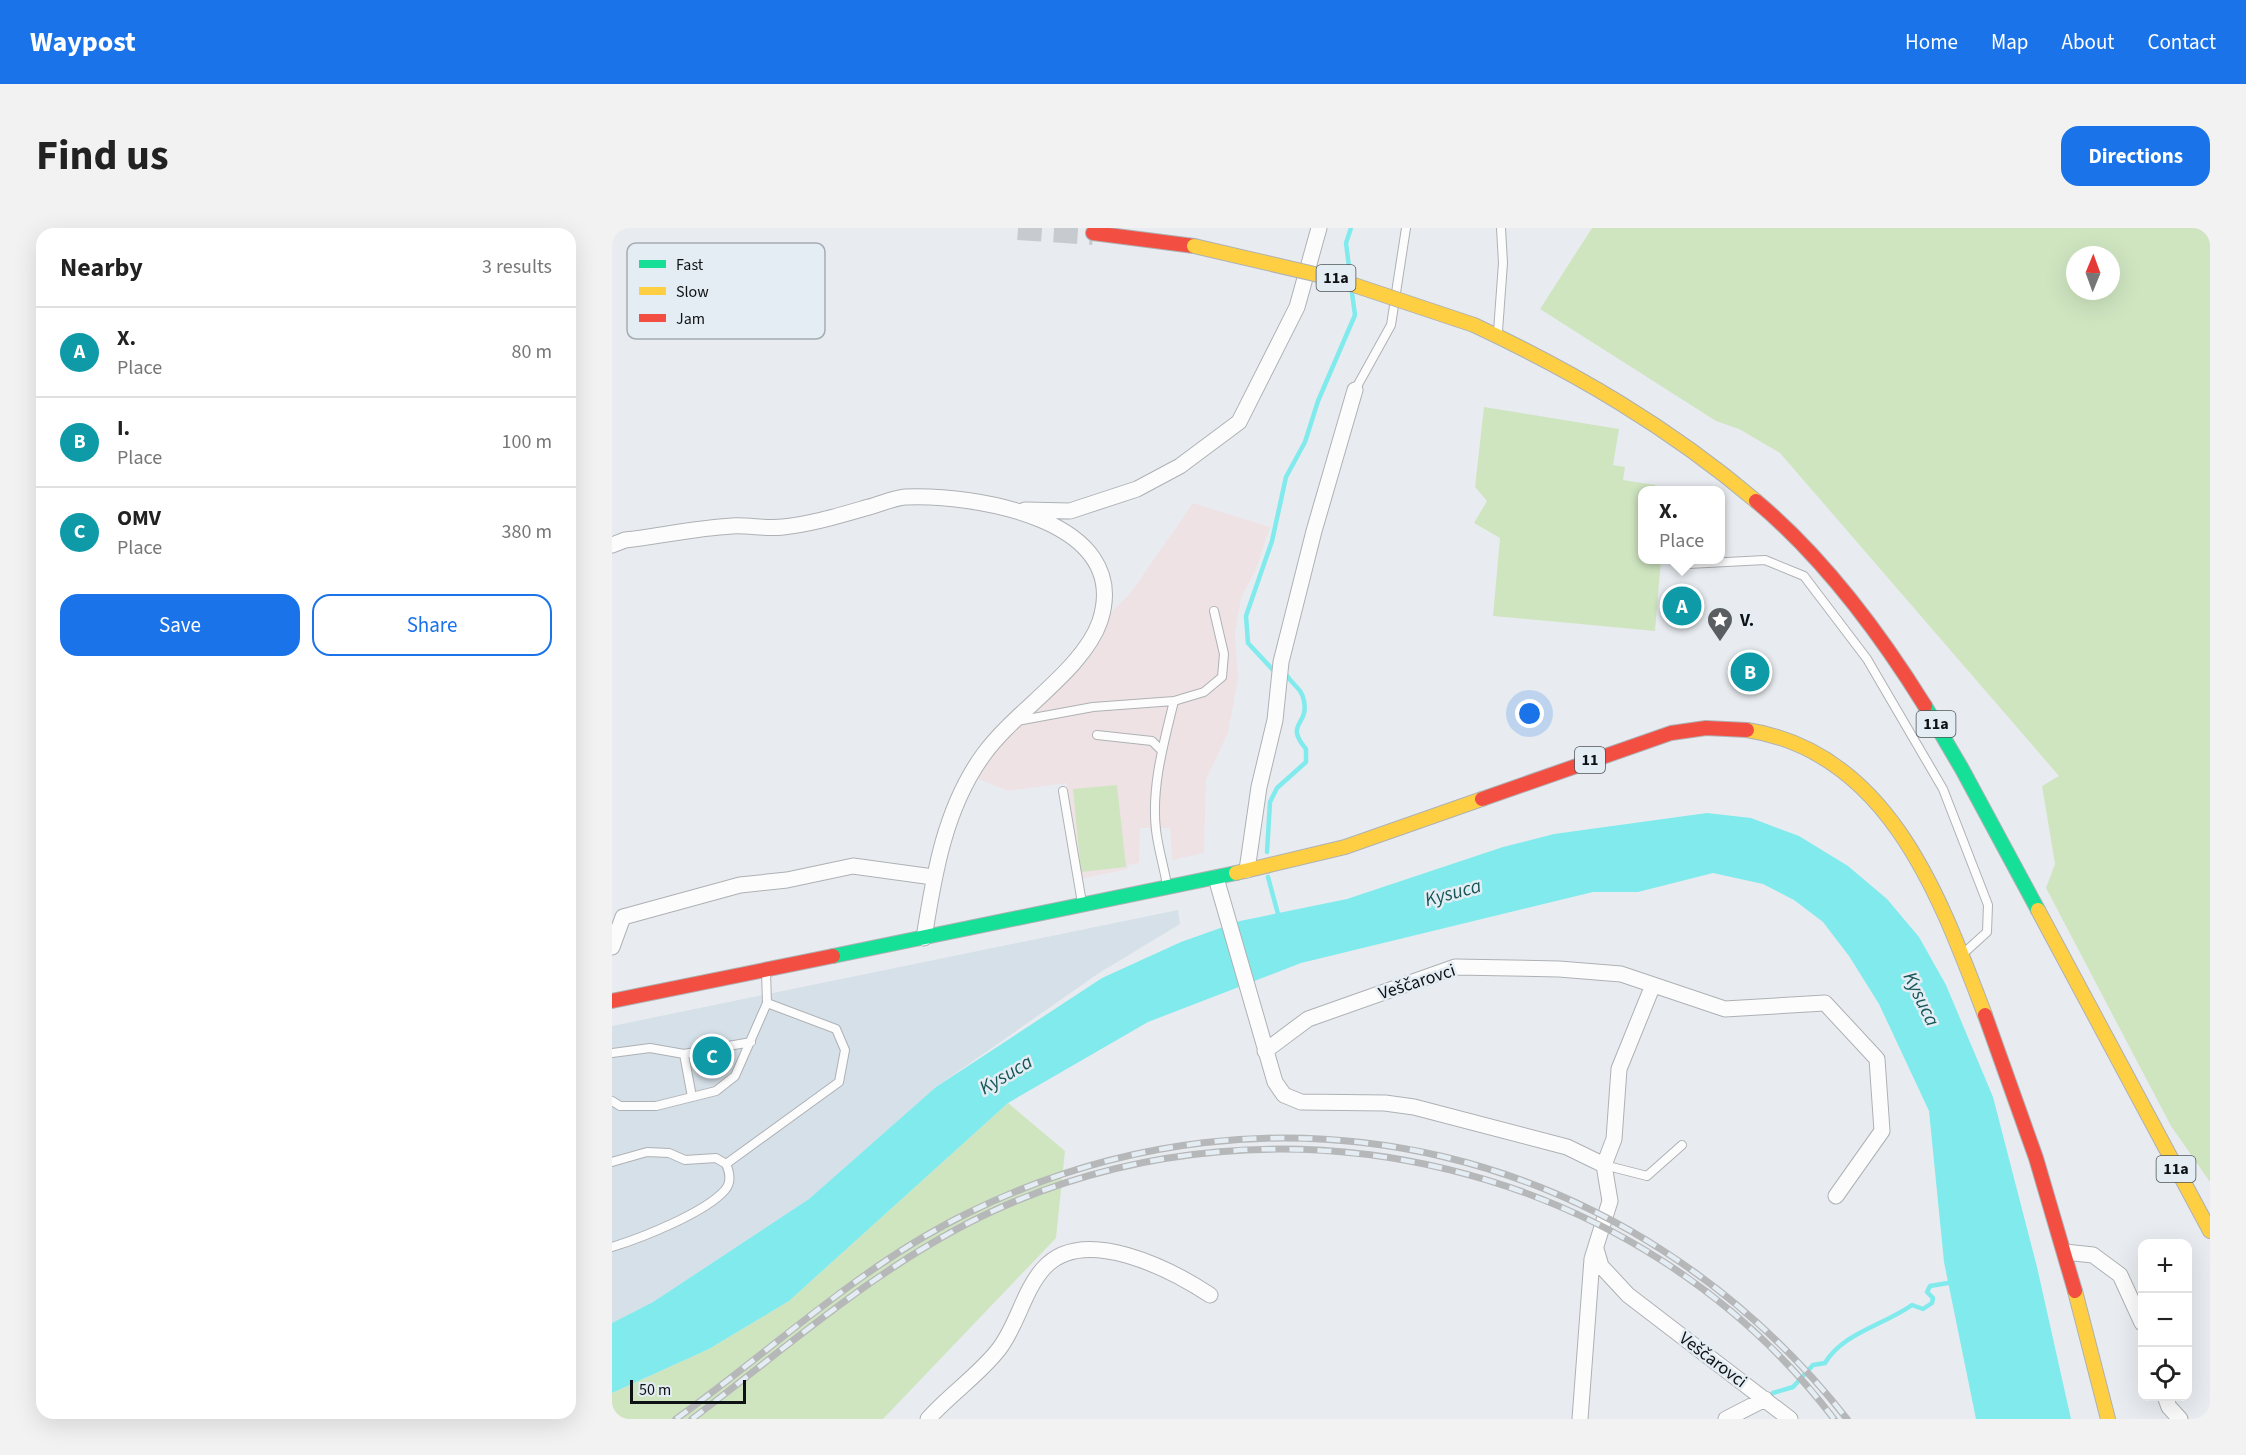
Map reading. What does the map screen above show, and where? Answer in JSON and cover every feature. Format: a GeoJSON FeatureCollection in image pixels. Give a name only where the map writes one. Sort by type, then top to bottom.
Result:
{"type":"FeatureCollection","features":[{"type":"Feature","properties":{"kind":"main road","name":"11a"},"geometry":{"type":"LineString","coordinates":[[1093,233],[1171,239],[1194,246],[1253,257],[1369,287],[1474,325],[1586,381],[1663,428],[1713,464],[1789,531],[1837,583],[1882,640],[1913,685],[1955,756],[2210,1231]]}},
{"type":"Feature","properties":{"kind":"main road","name":"11"},"geometry":{"type":"LineString","coordinates":[[612,1001],[1216,878],[1345,847],[1646,741],[1685,730],[1741,729],[1768,734],[1828,760],[1862,787],[1897,828],[1919,861],[1962,955],[2014,1088],[2065,1252],[2108,1419]]}},
{"type":"Feature","properties":{"kind":"street"},"geometry":{"type":"LineString","coordinates":[[1010,509],[1070,511],[1137,489],[1180,466],[1239,422],[1297,307],[1319,228]]}},
{"type":"Feature","properties":{"kind":"street"},"geometry":{"type":"LineString","coordinates":[[1247,870],[1259,787],[1275,720],[1281,662],[1314,531],[1355,390]]}},
{"type":"Feature","properties":{"kind":"street"},"geometry":{"type":"LineString","coordinates":[[612,545],[625,540],[732,526],[782,527],[832,518],[903,497],[960,498],[1010,509],[1059,526],[1085,545],[1105,585],[1100,621],[1083,652],[984,754],[955,806],[933,877],[924,938]]}},
{"type":"Feature","properties":{"kind":"street"},"geometry":{"type":"LineString","coordinates":[[612,947],[623,916],[740,885],[787,880],[853,866],[933,877]]}},
{"type":"Feature","properties":{"kind":"street"},"geometry":{"type":"LineString","coordinates":[[1216,878],[1265,1051],[1275,1082],[1284,1095],[1301,1102],[1384,1103],[1414,1107],[1567,1147],[1604,1165]]}},
{"type":"Feature","properties":{"kind":"street","name":"Veščarovci"},"geometry":{"type":"LineString","coordinates":[[1265,1051],[1308,1019],[1455,967],[1559,969],[1611,973],[1725,1009],[1825,1003],[1877,1059],[1882,1131],[1836,1197]]}},
{"type":"Feature","properties":{"kind":"street"},"geometry":{"type":"LineString","coordinates":[[1580,1419],[1593,1259],[1610,1201],[1604,1165],[1614,1139],[1619,1069],[1653,985]]}},
{"type":"Feature","properties":{"kind":"street","name":"Veščarovci"},"geometry":{"type":"LineString","coordinates":[[1597,1240],[1597,1259],[1613,1281],[1790,1419]]}},
{"type":"Feature","properties":{"kind":"street"},"geometry":{"type":"LineString","coordinates":[[928,1419],[998,1350],[1012,1330],[1033,1282],[1044,1267],[1058,1258],[1075,1252],[1123,1253],[1182,1276],[1210,1295]]}},
{"type":"Feature","properties":{"kind":"street"},"geometry":{"type":"LineString","coordinates":[[2065,1252],[2093,1255],[2120,1275],[2138,1314]]}},
{"type":"Feature","properties":{"kind":"street","name":"Veščarovci"},"geometry":{"type":"LineString","coordinates":[[1726,1419],[1765,1399]]}},
{"type":"Feature","properties":{"kind":"street"},"geometry":{"type":"LineString","coordinates":[[2167,1401],[2180,1419]]}},
{"type":"Feature","properties":{"kind":"lane"},"geometry":{"type":"LineString","coordinates":[[1355,390],[1391,325],[1406,228]]}},
{"type":"Feature","properties":{"kind":"lane"},"geometry":{"type":"LineString","coordinates":[[1498,336],[1503,263],[1501,228]]}},
{"type":"Feature","properties":{"kind":"lane"},"geometry":{"type":"LineString","coordinates":[[1725,562],[1765,560],[1804,576],[1867,659],[1943,789],[1988,905],[1987,932],[1962,955]]}},
{"type":"Feature","properties":{"kind":"lane"},"geometry":{"type":"LineString","coordinates":[[1013,722],[1093,707],[1174,701],[1204,692],[1222,677],[1224,654],[1214,611]]}},
{"type":"Feature","properties":{"kind":"lane"},"geometry":{"type":"LineString","coordinates":[[1168,887],[1156,830],[1156,792],[1162,751],[1174,701]]}},
{"type":"Feature","properties":{"kind":"lane"},"geometry":{"type":"LineString","coordinates":[[1097,735],[1152,741],[1162,751]]}},
{"type":"Feature","properties":{"kind":"lane"},"geometry":{"type":"LineString","coordinates":[[1063,791],[1082,905]]}},
{"type":"Feature","properties":{"kind":"lane"},"geometry":{"type":"LineString","coordinates":[[612,1101],[620,1106],[656,1106],[716,1091],[735,1076],[767,1003],[766,971]]}},
{"type":"Feature","properties":{"kind":"lane"},"geometry":{"type":"LineString","coordinates":[[726,1164],[839,1082],[845,1050],[836,1029],[767,1003]]}},
{"type":"Feature","properties":{"kind":"lane"},"geometry":{"type":"LineString","coordinates":[[612,1053],[650,1048],[684,1053],[751,1042]]}},
{"type":"Feature","properties":{"kind":"lane"},"geometry":{"type":"LineString","coordinates":[[684,1053],[692,1097]]}},
{"type":"Feature","properties":{"kind":"lane"},"geometry":{"type":"LineString","coordinates":[[1604,1165],[1647,1176],[1682,1145]]}},
{"type":"Feature","properties":{"kind":"lane"},"geometry":{"type":"LineString","coordinates":[[612,1162],[647,1152],[669,1153],[685,1160],[716,1158],[726,1164],[730,1176],[726,1189],[712,1200],[649,1236],[612,1246]]}},
{"type":"Feature","properties":{"kind":"shaded area"},"geometry":{"type":"Polygon","coordinates":[[[1193,503],[1270,527],[1256,569],[1241,598],[1235,634],[1238,679],[1228,733],[1206,780],[1204,853],[1172,860],[1170,828],[1140,828],[1139,863],[1128,865],[1128,869],[1080,879],[1066,783],[1008,791],[976,778],[987,760],[1028,716],[1088,660],[1099,640],[1107,616],[1129,595],[1193,503]]]}},
{"type":"Feature","properties":{"kind":"shaded area"},"geometry":{"type":"Polygon","coordinates":[[[1178,910],[1180,924],[1099,973],[936,1087],[809,1199],[653,1302],[612,1323],[612,1026],[1178,910]]]}},
{"type":"Feature","properties":{"kind":"green space"},"geometry":{"type":"Polygon","coordinates":[[[1592,228],[2210,228],[2210,1182],[2171,1126],[2046,888],[2055,864],[2042,786],[2059,776],[1780,453],[1739,429],[1716,421],[1540,309],[1592,228]]]}},
{"type":"Feature","properties":{"kind":"green space"},"geometry":{"type":"Polygon","coordinates":[[[1484,407],[1619,429],[1613,465],[1625,467],[1623,480],[1655,485],[1638,486],[1638,564],[1661,564],[1655,631],[1493,616],[1500,538],[1474,523],[1487,501],[1475,487],[1484,407]]]}},
{"type":"Feature","properties":{"kind":"green space"},"geometry":{"type":"Polygon","coordinates":[[[1117,785],[1126,867],[1081,872],[1073,789],[1117,785]]]}},
{"type":"Feature","properties":{"kind":"green space"},"geometry":{"type":"Polygon","coordinates":[[[1008,1103],[1065,1151],[1056,1238],[883,1419],[612,1419],[612,1393],[709,1349],[789,1301],[1008,1103]]]}},
{"type":"Feature","properties":{"kind":"water","name":"Kysuca"},"geometry":{"type":"Polygon","coordinates":[[[1707,813],[1751,818],[1799,836],[1848,866],[1887,899],[1919,937],[1946,985],[1993,1097],[2037,1267],[2071,1419],[1976,1419],[1944,1262],[1929,1111],[1879,1004],[1849,956],[1823,922],[1794,900],[1763,884],[1713,873],[1638,892],[1593,892],[1301,963],[1148,1022],[1008,1103],[789,1301],[709,1349],[612,1393],[612,1323],[653,1302],[809,1199],[936,1087],[1102,978],[1181,942],[1240,921],[1347,899],[1503,847],[1554,834],[1707,813]]]}},
{"type":"Feature","properties":{"kind":"waterway"},"geometry":{"type":"LineString","coordinates":[[1350,275],[1346,243],[1351,228]]}},
{"type":"Feature","properties":{"kind":"waterway"},"geometry":{"type":"LineString","coordinates":[[1274,671],[1248,643],[1246,616],[1272,541],[1286,477],[1305,442],[1318,401],[1355,315],[1352,293]]}},
{"type":"Feature","properties":{"kind":"waterway"},"geometry":{"type":"LineString","coordinates":[[1267,852],[1270,802],[1277,788],[1306,762],[1306,749],[1297,734],[1305,709],[1304,701],[1301,693],[1286,674]]}},
{"type":"Feature","properties":{"kind":"waterway"},"geometry":{"type":"LineString","coordinates":[[1268,877],[1278,914]]}},
{"type":"Feature","properties":{"kind":"waterway"},"geometry":{"type":"LineString","coordinates":[[1773,1393],[1793,1387],[1813,1365],[1825,1363],[1842,1344],[1853,1337],[1912,1305],[1923,1309],[1932,1303],[1933,1298],[1927,1292],[1930,1286],[1954,1282]]}},
{"type":"Feature","properties":{"kind":"tunnel"},"geometry":{"type":"LineString","coordinates":[[1018,228],[1093,233]]}},
{"type":"Feature","properties":{"kind":"railway"},"geometry":{"type":"LineString","coordinates":[[676,1419],[817,1310],[889,1258],[966,1214],[1085,1167],[1205,1143],[1326,1139],[1444,1157],[1557,1194],[1663,1251],[1761,1326],[1847,1419]]}},
{"type":"Feature","properties":{"kind":"railway"},"geometry":{"type":"LineString","coordinates":[[692,1419],[875,1280],[952,1232],[993,1211],[1104,1171],[1220,1152],[1336,1151],[1450,1170],[1560,1206],[1662,1261],[1754,1332],[1834,1419]]}},
{"type":"Feature","properties":{"kind":"traffic: fast"},"geometry":{"type":"LineString","coordinates":[[1925,706],[1962,769],[2038,910]]}},
{"type":"Feature","properties":{"kind":"traffic: fast"},"geometry":{"type":"LineString","coordinates":[[833,956],[1236,873]]}},
{"type":"Feature","properties":{"kind":"traffic: slow"},"geometry":{"type":"LineString","coordinates":[[1194,246],[1336,279],[1474,325]]}},
{"type":"Feature","properties":{"kind":"traffic: slow"},"geometry":{"type":"LineString","coordinates":[[1474,325],[1549,362],[1621,404],[1690,449],[1756,501]]}},
{"type":"Feature","properties":{"kind":"traffic: slow"},"geometry":{"type":"LineString","coordinates":[[1747,730],[1796,744],[1838,767],[1873,799],[1902,836],[1927,879],[1949,924],[1985,1015]]}},
{"type":"Feature","properties":{"kind":"traffic: slow"},"geometry":{"type":"LineString","coordinates":[[1236,873],[1345,847],[1482,799]]}},
{"type":"Feature","properties":{"kind":"traffic: slow"},"geometry":{"type":"LineString","coordinates":[[2038,910],[2210,1231]]}},
{"type":"Feature","properties":{"kind":"traffic: slow"},"geometry":{"type":"LineString","coordinates":[[2075,1291],[2108,1419]]}},
{"type":"Feature","properties":{"kind":"traffic: jam"},"geometry":{"type":"LineString","coordinates":[[1093,233],[1194,246]]}},
{"type":"Feature","properties":{"kind":"traffic: jam"},"geometry":{"type":"LineString","coordinates":[[1756,501],[1805,547],[1849,597],[1889,651],[1925,706]]}},
{"type":"Feature","properties":{"kind":"traffic: jam"},"geometry":{"type":"LineString","coordinates":[[1482,799],[1671,733],[1706,728],[1747,730]]}},
{"type":"Feature","properties":{"kind":"traffic: jam"},"geometry":{"type":"LineString","coordinates":[[612,1001],[833,956]]}},
{"type":"Feature","properties":{"kind":"traffic: jam"},"geometry":{"type":"LineString","coordinates":[[1985,1015],[2036,1158],[2075,1291]]}},
{"type":"Feature","properties":{"kind":"place","name":"X."},"geometry":{"type":"Point","coordinates":[1682,606]}},
{"type":"Feature","properties":{"kind":"place","name":"V."},"geometry":{"type":"Point","coordinates":[1720,643]}},
{"type":"Feature","properties":{"kind":"place","name":"I."},"geometry":{"type":"Point","coordinates":[1750,672]}},
{"type":"Feature","properties":{"kind":"place","name":"OMV"},"geometry":{"type":"Point","coordinates":[712,1056]}}]}
